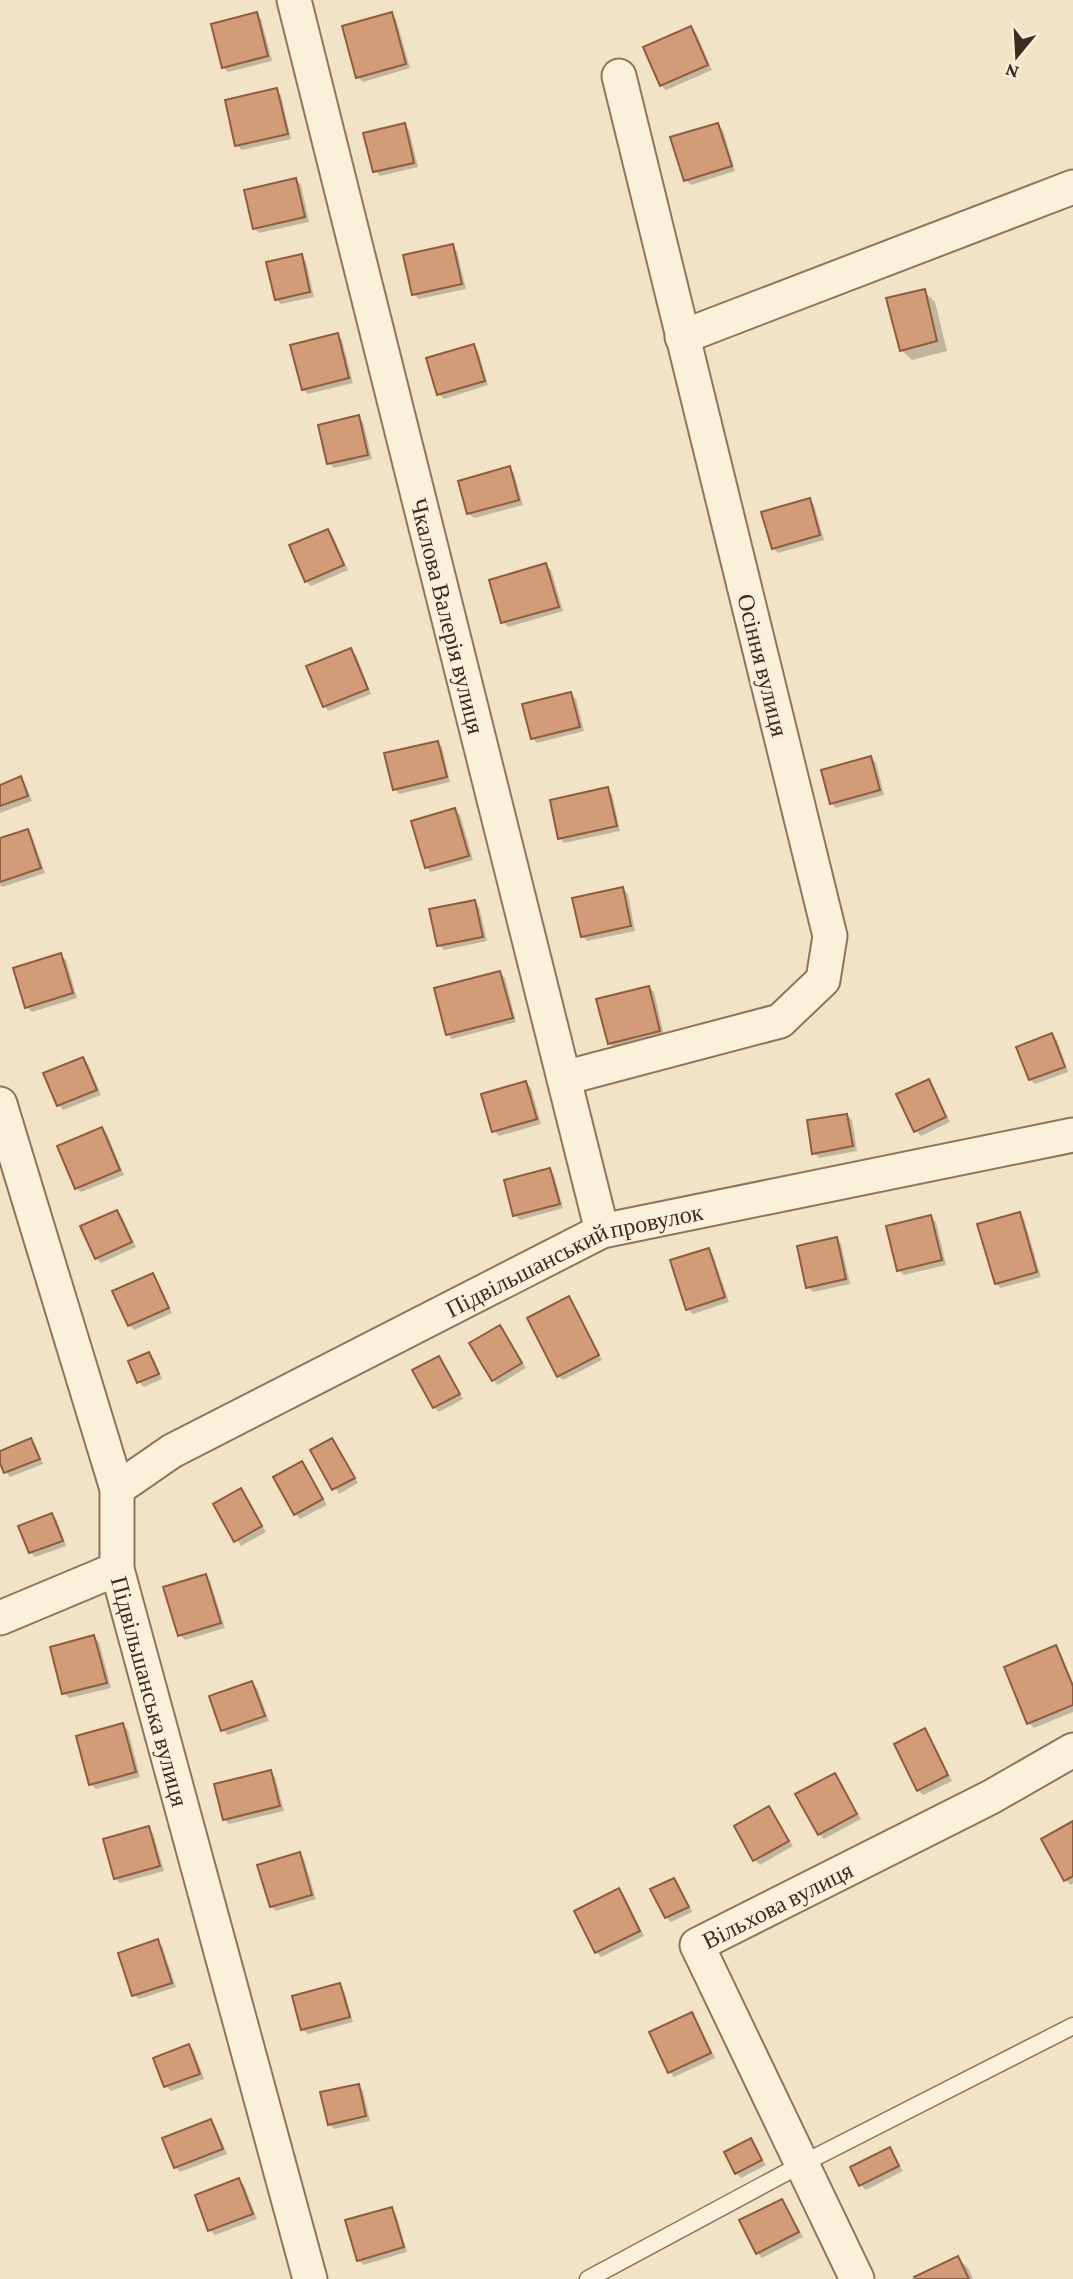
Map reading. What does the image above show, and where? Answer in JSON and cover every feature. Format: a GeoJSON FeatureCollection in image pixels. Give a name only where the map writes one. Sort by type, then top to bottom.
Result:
{"type":"FeatureCollection","features":[{"type":"Feature","properties":{"kind":"street","name":"Чкалова Валерія вулиця"},"geometry":{"type":"LineString","coordinates":[[293,0],[602,1231]]}},
{"type":"Feature","properties":{"kind":"street","name":"Осіння вулиця"},"geometry":{"type":"LineString","coordinates":[[564,1078],[780,1021],[823,980],[830,936],[619,76]]}},
{"type":"Feature","properties":{"kind":"street"},"geometry":{"type":"LineString","coordinates":[[682,337],[1073,187]]}},
{"type":"Feature","properties":{"kind":"street","name":"Підвільшанська вулиця"},"geometry":{"type":"LineString","coordinates":[[0,1104],[117,1489],[117,1569],[310,2279]]}},
{"type":"Feature","properties":{"kind":"street","name":"Підвільшанський провулок"},"geometry":{"type":"LineString","coordinates":[[117,1489],[172,1451],[602,1231],[1073,1135]]}},
{"type":"Feature","properties":{"kind":"street"},"geometry":{"type":"LineString","coordinates":[[0,1618],[117,1569]]}},
{"type":"Feature","properties":{"kind":"street","name":"Вільхова вулиця"},"geometry":{"type":"LineString","coordinates":[[857,2279],[697,1945],[991,1797],[1073,1750]]}},
{"type":"Feature","properties":{"kind":"lane"},"geometry":{"type":"LineString","coordinates":[[588,2279],[802,2164],[1073,2026]]}},
{"type":"Feature","properties":{"kind":"building"},"geometry":{"type":"Polygon","coordinates":[[[257,12],[268,56],[222,68],[211,24],[257,12]]]}},
{"type":"Feature","properties":{"kind":"building"},"geometry":{"type":"Polygon","coordinates":[[[392,12],[406,64],[356,78],[342,26],[392,12]]]}},
{"type":"Feature","properties":{"kind":"building"},"geometry":{"type":"Polygon","coordinates":[[[691,26],[708,65],[660,86],[643,47],[691,26]]]}},
{"type":"Feature","properties":{"kind":"building"},"geometry":{"type":"Polygon","coordinates":[[[277,88],[288,134],[235,146],[225,100],[277,88]]]}},
{"type":"Feature","properties":{"kind":"building"},"geometry":{"type":"Polygon","coordinates":[[[405,123],[414,163],[373,172],[363,133],[405,123]]]}},
{"type":"Feature","properties":{"kind":"building"},"geometry":{"type":"Polygon","coordinates":[[[718,123],[732,166],[684,181],[670,137],[718,123]]]}},
{"type":"Feature","properties":{"kind":"building"},"geometry":{"type":"Polygon","coordinates":[[[296,178],[305,217],[253,229],[244,190],[296,178]]]}},
{"type":"Feature","properties":{"kind":"building"},"geometry":{"type":"Polygon","coordinates":[[[453,244],[462,284],[412,295],[403,255],[453,244]]]}},
{"type":"Feature","properties":{"kind":"building"},"geometry":{"type":"Polygon","coordinates":[[[302,254],[310,292],[275,300],[266,262],[302,254]]]}},
{"type":"Feature","properties":{"kind":"building"},"geometry":{"type":"Polygon","coordinates":[[[925,289],[937,341],[900,351],[886,298],[925,289]]]}},
{"type":"Feature","properties":{"kind":"building"},"geometry":{"type":"Polygon","coordinates":[[[338,333],[349,378],[302,390],[290,345],[338,333]]]}},
{"type":"Feature","properties":{"kind":"building"},"geometry":{"type":"Polygon","coordinates":[[[474,344],[485,381],[437,395],[426,358],[474,344]]]}},
{"type":"Feature","properties":{"kind":"building"},"geometry":{"type":"Polygon","coordinates":[[[359,415],[368,455],[327,464],[318,425],[359,415]]]}},
{"type":"Feature","properties":{"kind":"building"},"geometry":{"type":"Polygon","coordinates":[[[510,466],[519,500],[467,514],[458,481],[510,466]]]}},
{"type":"Feature","properties":{"kind":"building"},"geometry":{"type":"Polygon","coordinates":[[[810,498],[820,535],[772,549],[761,512],[810,498]]]}},
{"type":"Feature","properties":{"kind":"building"},"geometry":{"type":"Polygon","coordinates":[[[328,529],[344,565],[305,582],[289,545],[328,529]]]}},
{"type":"Feature","properties":{"kind":"building"},"geometry":{"type":"Polygon","coordinates":[[[546,563],[559,607],[501,623],[489,580],[546,563]]]}},
{"type":"Feature","properties":{"kind":"building"},"geometry":{"type":"Polygon","coordinates":[[[351,648],[368,689],[323,707],[306,666],[351,648]]]}},
{"type":"Feature","properties":{"kind":"building"},"geometry":{"type":"Polygon","coordinates":[[[571,692],[580,727],[531,739],[522,704],[571,692]]]}},
{"type":"Feature","properties":{"kind":"building"},"geometry":{"type":"Polygon","coordinates":[[[438,741],[447,777],[393,790],[384,753],[438,741]]]}},
{"type":"Feature","properties":{"kind":"building"},"geometry":{"type":"Polygon","coordinates":[[[871,756],[880,790],[830,804],[821,770],[871,756]]]}},
{"type":"Feature","properties":{"kind":"building"},"geometry":{"type":"Polygon","coordinates":[[[21,776],[28,796],[0,806],[0,785],[21,776]]]}},
{"type":"Feature","properties":{"kind":"building"},"geometry":{"type":"Polygon","coordinates":[[[608,787],[617,826],[558,839],[550,800],[608,787]]]}},
{"type":"Feature","properties":{"kind":"building"},"geometry":{"type":"Polygon","coordinates":[[[455,808],[469,856],[425,868],[411,821],[455,808]]]}},
{"type":"Feature","properties":{"kind":"building"},"geometry":{"type":"Polygon","coordinates":[[[28,829],[41,868],[0,882],[0,838],[28,829]]]}},
{"type":"Feature","properties":{"kind":"building"},"geometry":{"type":"Polygon","coordinates":[[[623,887],[631,926],[581,937],[572,898],[623,887]]]}},
{"type":"Feature","properties":{"kind":"building"},"geometry":{"type":"Polygon","coordinates":[[[475,900],[483,937],[437,946],[429,909],[475,900]]]}},
{"type":"Feature","properties":{"kind":"building"},"geometry":{"type":"Polygon","coordinates":[[[61,953],[73,993],[25,1008],[13,968],[61,953]]]}},
{"type":"Feature","properties":{"kind":"building"},"geometry":{"type":"Polygon","coordinates":[[[500,971],[513,1018],[446,1035],[434,988],[500,971]]]}},
{"type":"Feature","properties":{"kind":"building"},"geometry":{"type":"Polygon","coordinates":[[[649,986],[660,1031],[608,1044],[596,999],[649,986]]]}},
{"type":"Feature","properties":{"kind":"building"},"geometry":{"type":"Polygon","coordinates":[[[1052,1033],[1065,1067],[1029,1080],[1016,1047],[1052,1033]]]}},
{"type":"Feature","properties":{"kind":"building"},"geometry":{"type":"Polygon","coordinates":[[[83,1057],[97,1090],[57,1106],[43,1073],[83,1057]]]}},
{"type":"Feature","properties":{"kind":"building"},"geometry":{"type":"Polygon","coordinates":[[[929,1079],[946,1117],[914,1132],[896,1094],[929,1079]]]}},
{"type":"Feature","properties":{"kind":"building"},"geometry":{"type":"Polygon","coordinates":[[[526,1081],[537,1119],[492,1132],[481,1094],[526,1081]]]}},
{"type":"Feature","properties":{"kind":"building"},"geometry":{"type":"Polygon","coordinates":[[[847,1114],[853,1146],[812,1154],[807,1120],[847,1114]]]}},
{"type":"Feature","properties":{"kind":"building"},"geometry":{"type":"Polygon","coordinates":[[[102,1127],[120,1170],[75,1189],[57,1146],[102,1127]]]}},
{"type":"Feature","properties":{"kind":"building"},"geometry":{"type":"Polygon","coordinates":[[[550,1168],[560,1204],[513,1216],[504,1180],[550,1168]]]}},
{"type":"Feature","properties":{"kind":"building"},"geometry":{"type":"Polygon","coordinates":[[[117,1210],[132,1242],[95,1259],[80,1226],[117,1210]]]}},
{"type":"Feature","properties":{"kind":"building"},"geometry":{"type":"Polygon","coordinates":[[[1020,1212],[1037,1272],[995,1284],[977,1224],[1020,1212]]]}},
{"type":"Feature","properties":{"kind":"building"},"geometry":{"type":"Polygon","coordinates":[[[931,1215],[942,1260],[897,1271],[886,1226],[931,1215]]]}},
{"type":"Feature","properties":{"kind":"building"},"geometry":{"type":"Polygon","coordinates":[[[837,1237],[846,1279],[806,1288],[797,1246],[837,1237]]]}},
{"type":"Feature","properties":{"kind":"building"},"geometry":{"type":"Polygon","coordinates":[[[709,1248],[725,1297],[686,1310],[670,1260],[709,1248]]]}},
{"type":"Feature","properties":{"kind":"building"},"geometry":{"type":"Polygon","coordinates":[[[153,1273],[169,1308],[128,1326],[112,1291],[153,1273]]]}},
{"type":"Feature","properties":{"kind":"building"},"geometry":{"type":"Polygon","coordinates":[[[569,1296],[599,1355],[557,1377],[527,1318],[569,1296]]]}},
{"type":"Feature","properties":{"kind":"building"},"geometry":{"type":"Polygon","coordinates":[[[500,1325],[522,1363],[492,1381],[469,1343],[500,1325]]]}},
{"type":"Feature","properties":{"kind":"building"},"geometry":{"type":"Polygon","coordinates":[[[149,1352],[159,1374],[137,1383],[128,1361],[149,1352]]]}},
{"type":"Feature","properties":{"kind":"building"},"geometry":{"type":"Polygon","coordinates":[[[439,1356],[460,1394],[433,1408],[412,1370],[439,1356]]]}},
{"type":"Feature","properties":{"kind":"building"},"geometry":{"type":"Polygon","coordinates":[[[31,1438],[40,1459],[4,1473],[0,1463],[0,1451],[31,1438]]]}},
{"type":"Feature","properties":{"kind":"building"},"geometry":{"type":"Polygon","coordinates":[[[332,1438],[355,1478],[332,1490],[310,1450],[332,1438]]]}},
{"type":"Feature","properties":{"kind":"building"},"geometry":{"type":"Polygon","coordinates":[[[302,1461],[323,1499],[294,1515],[273,1477],[302,1461]]]}},
{"type":"Feature","properties":{"kind":"building"},"geometry":{"type":"Polygon","coordinates":[[[241,1488],[262,1526],[234,1542],[213,1504],[241,1488]]]}},
{"type":"Feature","properties":{"kind":"building"},"geometry":{"type":"Polygon","coordinates":[[[52,1513],[63,1541],[29,1553],[18,1526],[52,1513]]]}},
{"type":"Feature","properties":{"kind":"building"},"geometry":{"type":"Polygon","coordinates":[[[206,1574],[221,1623],[178,1636],[163,1587],[206,1574]]]}},
{"type":"Feature","properties":{"kind":"building"},"geometry":{"type":"Polygon","coordinates":[[[94,1635],[107,1683],[62,1694],[50,1647],[94,1635]]]}},
{"type":"Feature","properties":{"kind":"building"},"geometry":{"type":"Polygon","coordinates":[[[1056,1645],[1073,1686],[1073,1705],[1027,1724],[1004,1667],[1056,1645]]]}},
{"type":"Feature","properties":{"kind":"building"},"geometry":{"type":"Polygon","coordinates":[[[252,1681],[265,1716],[221,1731],[209,1696],[252,1681]]]}},
{"type":"Feature","properties":{"kind":"building"},"geometry":{"type":"Polygon","coordinates":[[[123,1723],[136,1772],[89,1785],[76,1736],[123,1723]]]}},
{"type":"Feature","properties":{"kind":"building"},"geometry":{"type":"Polygon","coordinates":[[[925,1728],[948,1775],[917,1791],[894,1744],[925,1728]]]}},
{"type":"Feature","properties":{"kind":"building"},"geometry":{"type":"Polygon","coordinates":[[[271,1770],[280,1806],[223,1820],[214,1784],[271,1770]]]}},
{"type":"Feature","properties":{"kind":"building"},"geometry":{"type":"Polygon","coordinates":[[[835,1773],[857,1814],[818,1835],[795,1794],[835,1773]]]}},
{"type":"Feature","properties":{"kind":"building"},"geometry":{"type":"Polygon","coordinates":[[[769,1806],[789,1841],[753,1861],[734,1826],[769,1806]]]}},
{"type":"Feature","properties":{"kind":"building"},"geometry":{"type":"Polygon","coordinates":[[[1073,1821],[1073,1876],[1064,1881],[1041,1839],[1073,1821]]]}},
{"type":"Feature","properties":{"kind":"building"},"geometry":{"type":"Polygon","coordinates":[[[149,1826],[160,1866],[114,1879],[103,1839],[149,1826]]]}},
{"type":"Feature","properties":{"kind":"building"},"geometry":{"type":"Polygon","coordinates":[[[300,1852],[312,1895],[270,1907],[257,1865],[300,1852]]]}},
{"type":"Feature","properties":{"kind":"building"},"geometry":{"type":"Polygon","coordinates":[[[674,1878],[689,1907],[665,1918],[650,1889],[674,1878]]]}},
{"type":"Feature","properties":{"kind":"building"},"geometry":{"type":"Polygon","coordinates":[[[619,1888],[640,1931],[595,1953],[574,1911],[619,1888]]]}},
{"type":"Feature","properties":{"kind":"building"},"geometry":{"type":"Polygon","coordinates":[[[158,1939],[172,1983],[132,1996],[118,1953],[158,1939]]]}},
{"type":"Feature","properties":{"kind":"building"},"geometry":{"type":"Polygon","coordinates":[[[340,1983],[350,2017],[301,2030],[292,1996],[340,1983]]]}},
{"type":"Feature","properties":{"kind":"building"},"geometry":{"type":"Polygon","coordinates":[[[692,2012],[711,2053],[668,2073],[649,2032],[692,2012]]]}},
{"type":"Feature","properties":{"kind":"building"},"geometry":{"type":"Polygon","coordinates":[[[189,2044],[200,2074],[164,2087],[153,2058],[189,2044]]]}},
{"type":"Feature","properties":{"kind":"building"},"geometry":{"type":"Polygon","coordinates":[[[359,2084],[366,2116],[328,2125],[320,2092],[359,2084]]]}},
{"type":"Feature","properties":{"kind":"building"},"geometry":{"type":"Polygon","coordinates":[[[211,2119],[223,2149],[174,2168],[162,2138],[211,2119]]]}},
{"type":"Feature","properties":{"kind":"building"},"geometry":{"type":"Polygon","coordinates":[[[751,2138],[762,2160],[735,2174],[724,2152],[751,2138]]]}},
{"type":"Feature","properties":{"kind":"building"},"geometry":{"type":"Polygon","coordinates":[[[890,2147],[899,2166],[859,2186],[850,2167],[890,2147]]]}},
{"type":"Feature","properties":{"kind":"building"},"geometry":{"type":"Polygon","coordinates":[[[239,2178],[253,2214],[208,2231],[195,2195],[239,2178]]]}},
{"type":"Feature","properties":{"kind":"building"},"geometry":{"type":"Polygon","coordinates":[[[782,2199],[799,2232],[756,2254],[739,2220],[782,2199]]]}},
{"type":"Feature","properties":{"kind":"building"},"geometry":{"type":"Polygon","coordinates":[[[392,2207],[404,2247],[357,2261],[345,2220],[392,2207]]]}},
{"type":"Feature","properties":{"kind":"building"},"geometry":{"type":"Polygon","coordinates":[[[958,2256],[969,2279],[915,2279],[914,2277],[958,2256]]]}}]}
